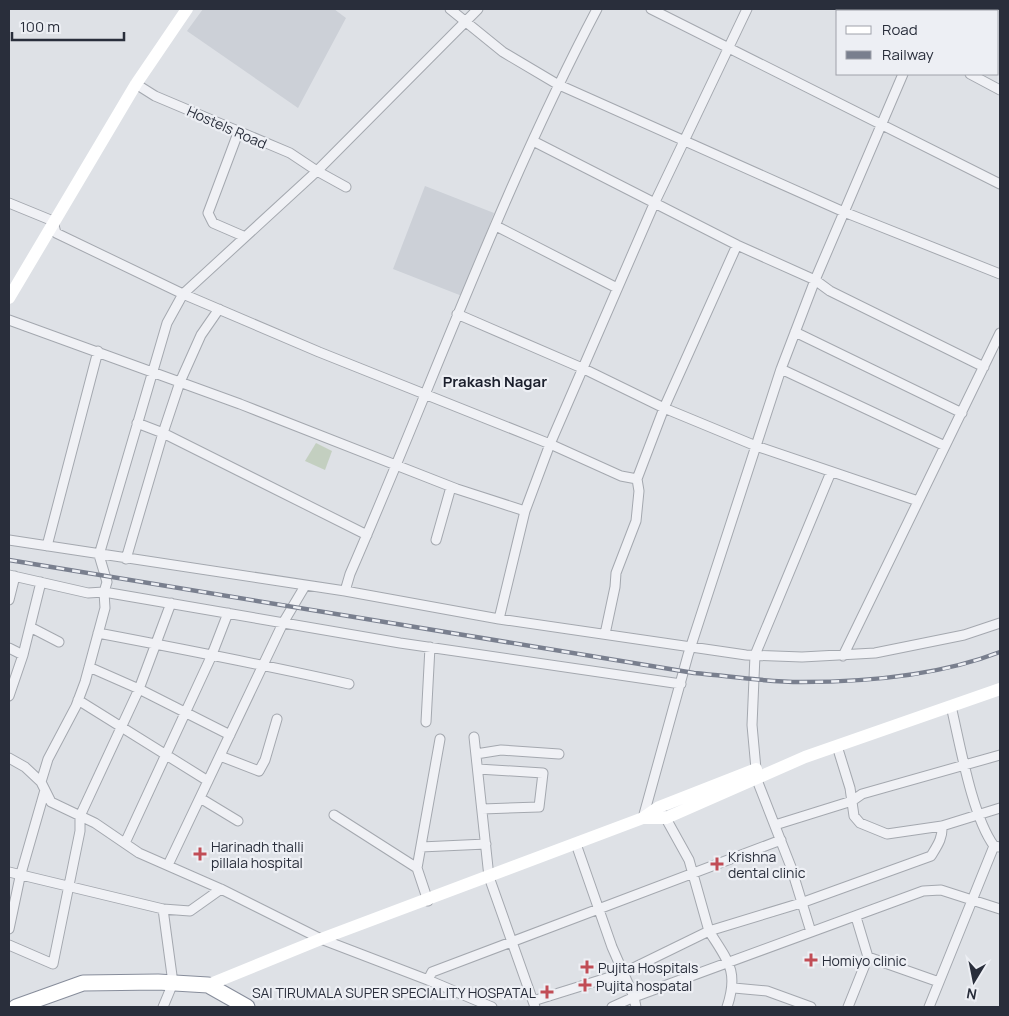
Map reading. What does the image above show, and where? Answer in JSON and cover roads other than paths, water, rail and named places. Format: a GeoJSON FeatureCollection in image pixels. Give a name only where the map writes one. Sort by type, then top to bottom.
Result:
{"type":"FeatureCollection","features":[{"type":"Feature","properties":{"kind":"highway"},"geometry":{"type":"LineString","coordinates":[[16,1007],[83,983],[208,985],[247,1007]]}},
{"type":"Feature","properties":{"kind":"main road"},"geometry":{"type":"LineString","coordinates":[[9,298],[136,84],[187,9]]}},
{"type":"Feature","properties":{"kind":"main road"},"geometry":{"type":"LineString","coordinates":[[208,985],[322,939],[428,901],[643,818],[662,813],[756,775],[1000,689]]}},
{"type":"Feature","properties":{"kind":"street"},"geometry":{"type":"LineString","coordinates":[[450,9],[460,15],[503,52],[558,84],[844,212],[1000,274]]}},
{"type":"Feature","properties":{"kind":"street"},"geometry":{"type":"LineString","coordinates":[[9,929],[20,877],[44,786],[48,759],[78,700],[105,608],[104,592],[107,582],[99,555],[166,323],[183,294],[243,236],[317,171],[460,15],[478,9]]}},
{"type":"Feature","properties":{"kind":"street"},"geometry":{"type":"LineString","coordinates":[[345,591],[457,314],[558,84],[597,9]]}},
{"type":"Feature","properties":{"kind":"street"},"geometry":{"type":"LineString","coordinates":[[651,9],[1000,184]]}},
{"type":"Feature","properties":{"kind":"street"},"geometry":{"type":"LineString","coordinates":[[499,619],[525,512],[550,444],[654,204],[747,9]]}},
{"type":"Feature","properties":{"kind":"street"},"geometry":{"type":"LineString","coordinates":[[643,818],[691,647],[780,369],[815,280],[903,75]]}},
{"type":"Feature","properties":{"kind":"street"},"geometry":{"type":"LineString","coordinates":[[972,75],[1000,90]]}},
{"type":"Feature","properties":{"kind":"street","name":"Hostels Road"},"geometry":{"type":"LineString","coordinates":[[136,84],[155,96],[238,133],[290,153],[346,187]]}},
{"type":"Feature","properties":{"kind":"street"},"geometry":{"type":"LineString","coordinates":[[238,133],[208,213],[213,222],[243,236]]}},
{"type":"Feature","properties":{"kind":"street"},"geometry":{"type":"LineString","coordinates":[[533,141],[654,204],[737,245],[815,280],[830,291],[984,367]]}},
{"type":"Feature","properties":{"kind":"street"},"geometry":{"type":"LineString","coordinates":[[9,203],[51,225],[56,233],[183,294],[550,444],[622,476],[637,479]]}},
{"type":"Feature","properties":{"kind":"street"},"geometry":{"type":"LineString","coordinates":[[496,226],[617,288]]}},
{"type":"Feature","properties":{"kind":"street"},"geometry":{"type":"LineString","coordinates":[[606,634],[616,573],[636,521],[639,491],[637,479],[664,408],[737,245]]}},
{"type":"Feature","properties":{"kind":"street"},"geometry":{"type":"LineString","coordinates":[[126,559],[180,382],[200,335],[219,309]]}},
{"type":"Feature","properties":{"kind":"street"},"geometry":{"type":"LineString","coordinates":[[457,314],[582,368],[664,408],[756,446],[918,501]]}},
{"type":"Feature","properties":{"kind":"street"},"geometry":{"type":"LineString","coordinates":[[9,320],[152,371],[396,466],[525,512]]}},
{"type":"Feature","properties":{"kind":"street"},"geometry":{"type":"LineString","coordinates":[[795,332],[962,413]]}},
{"type":"Feature","properties":{"kind":"street"},"geometry":{"type":"LineString","coordinates":[[843,656],[1000,333]]}},
{"type":"Feature","properties":{"kind":"street"},"geometry":{"type":"LineString","coordinates":[[47,546],[98,351]]}},
{"type":"Feature","properties":{"kind":"street"},"geometry":{"type":"LineString","coordinates":[[780,369],[945,446]]}},
{"type":"Feature","properties":{"kind":"street"},"geometry":{"type":"LineString","coordinates":[[137,423],[163,433],[367,535]]}},
{"type":"Feature","properties":{"kind":"street"},"geometry":{"type":"LineString","coordinates":[[811,932],[781,840],[756,775],[752,726],[755,655],[831,472]]}},
{"type":"Feature","properties":{"kind":"street"},"geometry":{"type":"LineString","coordinates":[[436,540],[451,486]]}},
{"type":"Feature","properties":{"kind":"street"},"geometry":{"type":"LineString","coordinates":[[9,540],[345,591],[499,619],[755,655],[843,656],[912,646],[964,635],[1000,623]]}},
{"type":"Feature","properties":{"kind":"street"},"geometry":{"type":"LineString","coordinates":[[9,600],[12,575],[88,593],[104,592],[430,648],[682,684]]}},
{"type":"Feature","properties":{"kind":"street"},"geometry":{"type":"LineString","coordinates":[[9,696],[30,628],[41,582]]}},
{"type":"Feature","properties":{"kind":"street"},"geometry":{"type":"LineString","coordinates":[[168,865],[283,623],[305,586]]}},
{"type":"Feature","properties":{"kind":"street"},"geometry":{"type":"LineString","coordinates":[[9,945],[53,964],[80,831],[80,816],[139,689],[157,645],[171,603]]}},
{"type":"Feature","properties":{"kind":"street"},"geometry":{"type":"LineString","coordinates":[[125,843],[211,657],[228,613]]}},
{"type":"Feature","properties":{"kind":"street"},"geometry":{"type":"LineString","coordinates":[[30,628],[59,642]]}},
{"type":"Feature","properties":{"kind":"street"},"geometry":{"type":"LineString","coordinates":[[98,633],[349,684]]}},
{"type":"Feature","properties":{"kind":"street"},"geometry":{"type":"LineString","coordinates":[[9,648],[22,656]]}},
{"type":"Feature","properties":{"kind":"street"},"geometry":{"type":"LineString","coordinates":[[426,722],[430,648]]}},
{"type":"Feature","properties":{"kind":"street"},"geometry":{"type":"LineString","coordinates":[[89,667],[139,689],[230,735]]}},
{"type":"Feature","properties":{"kind":"street"},"geometry":{"type":"LineString","coordinates":[[78,700],[208,781]]}},
{"type":"Feature","properties":{"kind":"street"},"geometry":{"type":"LineString","coordinates":[[929,1007],[972,899],[997,846],[978,814],[951,706]]}},
{"type":"Feature","properties":{"kind":"street"},"geometry":{"type":"LineString","coordinates":[[220,756],[259,771],[265,760],[277,719]]}},
{"type":"Feature","properties":{"kind":"street"},"geometry":{"type":"LineString","coordinates":[[474,737],[489,877],[534,1004],[623,973],[709,931],[801,903],[931,856],[938,845],[942,826]]}},
{"type":"Feature","properties":{"kind":"street"},"geometry":{"type":"LineString","coordinates":[[428,901],[417,868],[440,738]]}},
{"type":"Feature","properties":{"kind":"street"},"geometry":{"type":"LineString","coordinates":[[837,746],[852,801],[854,816],[860,823],[886,834],[942,826],[1000,808]]}},
{"type":"Feature","properties":{"kind":"street"},"geometry":{"type":"LineString","coordinates":[[476,754],[501,750],[559,754]]}},
{"type":"Feature","properties":{"kind":"street"},"geometry":{"type":"LineString","coordinates":[[775,825],[852,801],[862,794],[1000,756]]}},
{"type":"Feature","properties":{"kind":"street"},"geometry":{"type":"LineString","coordinates":[[9,758],[25,767],[44,786],[52,802],[80,816],[139,853],[222,889],[322,939],[492,1007]]}},
{"type":"Feature","properties":{"kind":"street"},"geometry":{"type":"LineString","coordinates":[[478,769],[543,773],[539,807],[482,809]]}},
{"type":"Feature","properties":{"kind":"street"},"geometry":{"type":"LineString","coordinates":[[200,798],[238,821]]}},
{"type":"Feature","properties":{"kind":"street"},"geometry":{"type":"LineString","coordinates":[[662,813],[670,830],[674,831],[689,860],[709,931],[730,963],[734,988],[727,1007]]}},
{"type":"Feature","properties":{"kind":"street"},"geometry":{"type":"LineString","coordinates":[[334,815],[417,868]]}},
{"type":"Feature","properties":{"kind":"street"},"geometry":{"type":"LineString","coordinates":[[428,980],[432,972],[781,840]]}},
{"type":"Feature","properties":{"kind":"street"},"geometry":{"type":"LineString","coordinates":[[421,847],[486,844]]}},
{"type":"Feature","properties":{"kind":"street"},"geometry":{"type":"LineString","coordinates":[[576,844],[623,973],[634,997],[636,1007]]}},
{"type":"Feature","properties":{"kind":"street"},"geometry":{"type":"LineString","coordinates":[[9,872],[20,877],[163,909],[190,911],[222,889]]}},
{"type":"Feature","properties":{"kind":"street"},"geometry":{"type":"LineString","coordinates":[[612,1007],[634,997],[923,891],[941,890],[1000,909]]}},
{"type":"Feature","properties":{"kind":"street"},"geometry":{"type":"LineString","coordinates":[[163,909],[173,983],[163,1007]]}},
{"type":"Feature","properties":{"kind":"street"},"geometry":{"type":"LineString","coordinates":[[848,1007],[868,957],[856,916]]}},
{"type":"Feature","properties":{"kind":"street"},"geometry":{"type":"LineString","coordinates":[[868,957],[940,982]]}},
{"type":"Feature","properties":{"kind":"street"},"geometry":{"type":"LineString","coordinates":[[734,988],[767,991],[797,1005],[811,1007]]}},
{"type":"Feature","properties":{"kind":"railway"},"geometry":{"type":"LineString","coordinates":[[9,560],[694,673],[761,680],[826,682],[877,679],[952,667],[1000,652]]}},
{"type":"Feature","properties":{"kind":"place","name":"Harinadh thalli pillala hospital"},"geometry":{"type":"Point","coordinates":[200,854]}},
{"type":"Feature","properties":{"kind":"place","name":"Krishna dental clinic"},"geometry":{"type":"Point","coordinates":[717,864]}},
{"type":"Feature","properties":{"kind":"place","name":"Homiyo clinic"},"geometry":{"type":"Point","coordinates":[811,960]}},
{"type":"Feature","properties":{"kind":"place","name":"Pujita Hospitals"},"geometry":{"type":"Point","coordinates":[587,967]}},
{"type":"Feature","properties":{"kind":"place","name":"Pujita hospatal"},"geometry":{"type":"Point","coordinates":[585,985]}},
{"type":"Feature","properties":{"kind":"place","name":"SAI TIRUMALA SUPER SPECIALITY HOSPATAL"},"geometry":{"type":"Point","coordinates":[547,992]}},
{"type":"Feature","properties":{"kind":"district","name":"Prakash Nagar"},"geometry":{"type":"Point","coordinates":[495,381]}}]}
